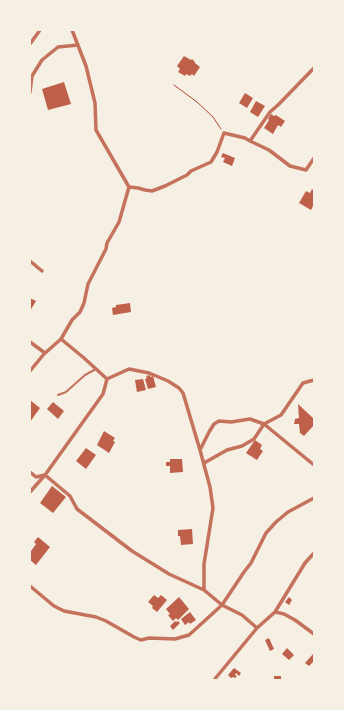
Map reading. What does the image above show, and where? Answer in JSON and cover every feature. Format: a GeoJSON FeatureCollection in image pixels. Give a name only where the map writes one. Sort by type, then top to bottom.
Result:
{"type":"FeatureCollection","features":[{"type":"Feature","properties":{"kind":"street"},"geometry":{"type":"LineString","coordinates":[[30,44],[40,30]]}},
{"type":"Feature","properties":{"kind":"street"},"geometry":{"type":"LineString","coordinates":[[30,370],[45,353],[62,339],[72,320],[80,312],[84,303],[88,284],[106,250],[107,243],[119,222],[129,187],[96,130],[95,104],[86,66],[72,30]]}},
{"type":"Feature","properties":{"kind":"street"},"geometry":{"type":"LineString","coordinates":[[30,92],[32,76],[42,60],[58,47],[78,45]]}},
{"type":"Feature","properties":{"kind":"street"},"geometry":{"type":"LineString","coordinates":[[250,140],[270,112],[314,68]]}},
{"type":"Feature","properties":{"kind":"street"},"geometry":{"type":"LineString","coordinates":[[129,187],[152,191],[165,186],[210,162],[217,152],[224,133],[250,140],[269,150],[290,166],[306,170],[314,158]]}},
{"type":"Feature","properties":{"kind":"street"},"geometry":{"type":"LineString","coordinates":[[30,261],[42,271]]}},
{"type":"Feature","properties":{"kind":"street"},"geometry":{"type":"LineString","coordinates":[[62,339],[107,379]]}},
{"type":"Feature","properties":{"kind":"street"},"geometry":{"type":"LineString","coordinates":[[30,342],[45,353]]}},
{"type":"Feature","properties":{"kind":"street"},"geometry":{"type":"LineString","coordinates":[[107,379],[129,369],[149,373],[168,381],[179,388],[183,393],[204,463],[213,508],[204,564],[204,590]]}},
{"type":"Feature","properties":{"kind":"street"},"geometry":{"type":"LineString","coordinates":[[30,492],[45,474],[103,394],[107,379]]}},
{"type":"Feature","properties":{"kind":"street"},"geometry":{"type":"LineString","coordinates":[[204,463],[221,453],[242,446],[254,439],[264,424],[281,415],[303,383],[314,380]]}},
{"type":"Feature","properties":{"kind":"street"},"geometry":{"type":"LineString","coordinates":[[200,450],[214,424],[219,421],[231,422],[250,418],[264,424],[314,465]]}},
{"type":"Feature","properties":{"kind":"street"},"geometry":{"type":"LineString","coordinates":[[30,472],[36,477],[45,474]]}},
{"type":"Feature","properties":{"kind":"street"},"geometry":{"type":"LineString","coordinates":[[45,474],[70,496],[77,509],[132,551],[169,574],[204,590],[222,605],[242,615],[257,628]]}},
{"type":"Feature","properties":{"kind":"street"},"geometry":{"type":"LineString","coordinates":[[30,586],[54,606],[64,611],[96,617],[141,640],[149,638],[175,639],[189,635],[222,605],[251,563],[266,532],[288,512],[314,498]]}},
{"type":"Feature","properties":{"kind":"street"},"geometry":{"type":"LineString","coordinates":[[216,679],[257,628],[275,612],[305,563],[314,553]]}},
{"type":"Feature","properties":{"kind":"street"},"geometry":{"type":"LineString","coordinates":[[275,612],[284,614],[295,620],[314,634]]}},
{"type":"Feature","properties":{"kind":"lane"},"geometry":{"type":"LineString","coordinates":[[58,395],[66,392],[86,375],[96,369]]}},
{"type":"Feature","properties":{"kind":"path"},"geometry":{"type":"LineString","coordinates":[[174,85],[214,117],[224,133]]}},
{"type":"Feature","properties":{"kind":"building"},"geometry":{"type":"Polygon","coordinates":[[[184,56],[191,60],[192,59],[200,67],[194,76],[192,74],[190,76],[186,74],[185,76],[178,72],[180,69],[177,66],[184,56]]]}},
{"type":"Feature","properties":{"kind":"building"},"geometry":{"type":"Polygon","coordinates":[[[64,82],[71,104],[48,110],[42,89],[64,82]]]}},
{"type":"Feature","properties":{"kind":"building"},"geometry":{"type":"Polygon","coordinates":[[[245,93],[253,98],[247,108],[239,103],[245,93]]]}},
{"type":"Feature","properties":{"kind":"building"},"geometry":{"type":"Polygon","coordinates":[[[256,101],[265,106],[258,117],[250,112],[256,101]]]}},
{"type":"Feature","properties":{"kind":"building"},"geometry":{"type":"Polygon","coordinates":[[[271,114],[274,116],[276,115],[285,121],[281,127],[278,125],[273,134],[264,128],[271,114]]]}},
{"type":"Feature","properties":{"kind":"building"},"geometry":{"type":"Polygon","coordinates":[[[223,153],[235,158],[232,166],[223,162],[225,158],[221,157],[223,153]]]}},
{"type":"Feature","properties":{"kind":"building"},"geometry":{"type":"Polygon","coordinates":[[[312,189],[314,191],[314,204],[311,210],[299,203],[306,191],[310,193],[312,189]]]}},
{"type":"Feature","properties":{"kind":"building"},"geometry":{"type":"Polygon","coordinates":[[[30,298],[36,301],[30,311],[30,298]]]}},
{"type":"Feature","properties":{"kind":"building"},"geometry":{"type":"Polygon","coordinates":[[[130,303],[131,312],[113,315],[112,308],[116,307],[116,305],[130,303]]]}},
{"type":"Feature","properties":{"kind":"building"},"geometry":{"type":"Polygon","coordinates":[[[150,375],[150,377],[153,376],[156,387],[148,389],[145,379],[147,378],[146,376],[150,375]]]}},
{"type":"Feature","properties":{"kind":"building"},"geometry":{"type":"Polygon","coordinates":[[[143,379],[146,390],[137,392],[135,380],[143,379]]]}},
{"type":"Feature","properties":{"kind":"building"},"geometry":{"type":"Polygon","coordinates":[[[30,400],[40,408],[30,422],[30,400]]]}},
{"type":"Feature","properties":{"kind":"building"},"geometry":{"type":"Polygon","coordinates":[[[53,402],[64,411],[58,419],[47,409],[53,402]]]}},
{"type":"Feature","properties":{"kind":"building"},"geometry":{"type":"Polygon","coordinates":[[[298,404],[314,419],[314,425],[304,436],[300,433],[299,424],[294,424],[295,419],[299,418],[298,404]]]}},
{"type":"Feature","properties":{"kind":"building"},"geometry":{"type":"Polygon","coordinates":[[[104,431],[115,438],[113,441],[115,442],[109,453],[97,445],[104,431]]]}},
{"type":"Feature","properties":{"kind":"building"},"geometry":{"type":"Polygon","coordinates":[[[255,440],[262,445],[260,449],[263,451],[257,460],[246,453],[255,440]]]}},
{"type":"Feature","properties":{"kind":"building"},"geometry":{"type":"Polygon","coordinates":[[[86,448],[96,455],[86,469],[76,461],[86,448]]]}},
{"type":"Feature","properties":{"kind":"building"},"geometry":{"type":"Polygon","coordinates":[[[170,459],[182,459],[183,472],[170,473],[170,466],[166,466],[166,462],[170,462],[170,459]]]}},
{"type":"Feature","properties":{"kind":"building"},"geometry":{"type":"Polygon","coordinates":[[[52,486],[66,497],[53,513],[40,503],[52,486]]]}},
{"type":"Feature","properties":{"kind":"building"},"geometry":{"type":"Polygon","coordinates":[[[192,529],[193,544],[181,545],[178,530],[192,529]]]}},
{"type":"Feature","properties":{"kind":"building"},"geometry":{"type":"Polygon","coordinates":[[[38,537],[50,547],[36,565],[30,560],[30,550],[31,551],[36,544],[34,542],[38,537]]]}},
{"type":"Feature","properties":{"kind":"building"},"geometry":{"type":"Polygon","coordinates":[[[154,595],[158,598],[161,595],[167,600],[157,612],[148,602],[154,595]]]}},
{"type":"Feature","properties":{"kind":"building"},"geometry":{"type":"Polygon","coordinates":[[[179,597],[189,609],[178,620],[176,618],[173,621],[168,615],[170,614],[166,609],[179,597]]]}},
{"type":"Feature","properties":{"kind":"building"},"geometry":{"type":"Polygon","coordinates":[[[289,597],[292,600],[289,605],[285,602],[289,597]]]}},
{"type":"Feature","properties":{"kind":"building"},"geometry":{"type":"Polygon","coordinates":[[[190,612],[196,620],[185,625],[181,619],[190,612]]]}},
{"type":"Feature","properties":{"kind":"building"},"geometry":{"type":"Polygon","coordinates":[[[175,621],[180,623],[173,630],[170,626],[175,621]]]}},
{"type":"Feature","properties":{"kind":"building"},"geometry":{"type":"Polygon","coordinates":[[[269,638],[274,649],[270,651],[265,640],[269,638]]]}},
{"type":"Feature","properties":{"kind":"building"},"geometry":{"type":"Polygon","coordinates":[[[287,648],[294,655],[289,660],[282,654],[287,648]]]}},
{"type":"Feature","properties":{"kind":"building"},"geometry":{"type":"Polygon","coordinates":[[[313,654],[314,661],[309,666],[305,663],[313,654]]]}},
{"type":"Feature","properties":{"kind":"building"},"geometry":{"type":"Polygon","coordinates":[[[234,668],[241,673],[239,676],[236,673],[235,675],[237,676],[235,678],[231,678],[228,675],[234,668]]]}},
{"type":"Feature","properties":{"kind":"building"},"geometry":{"type":"Polygon","coordinates":[[[274,676],[281,676],[281,680],[274,680],[274,676]]]}}]}
